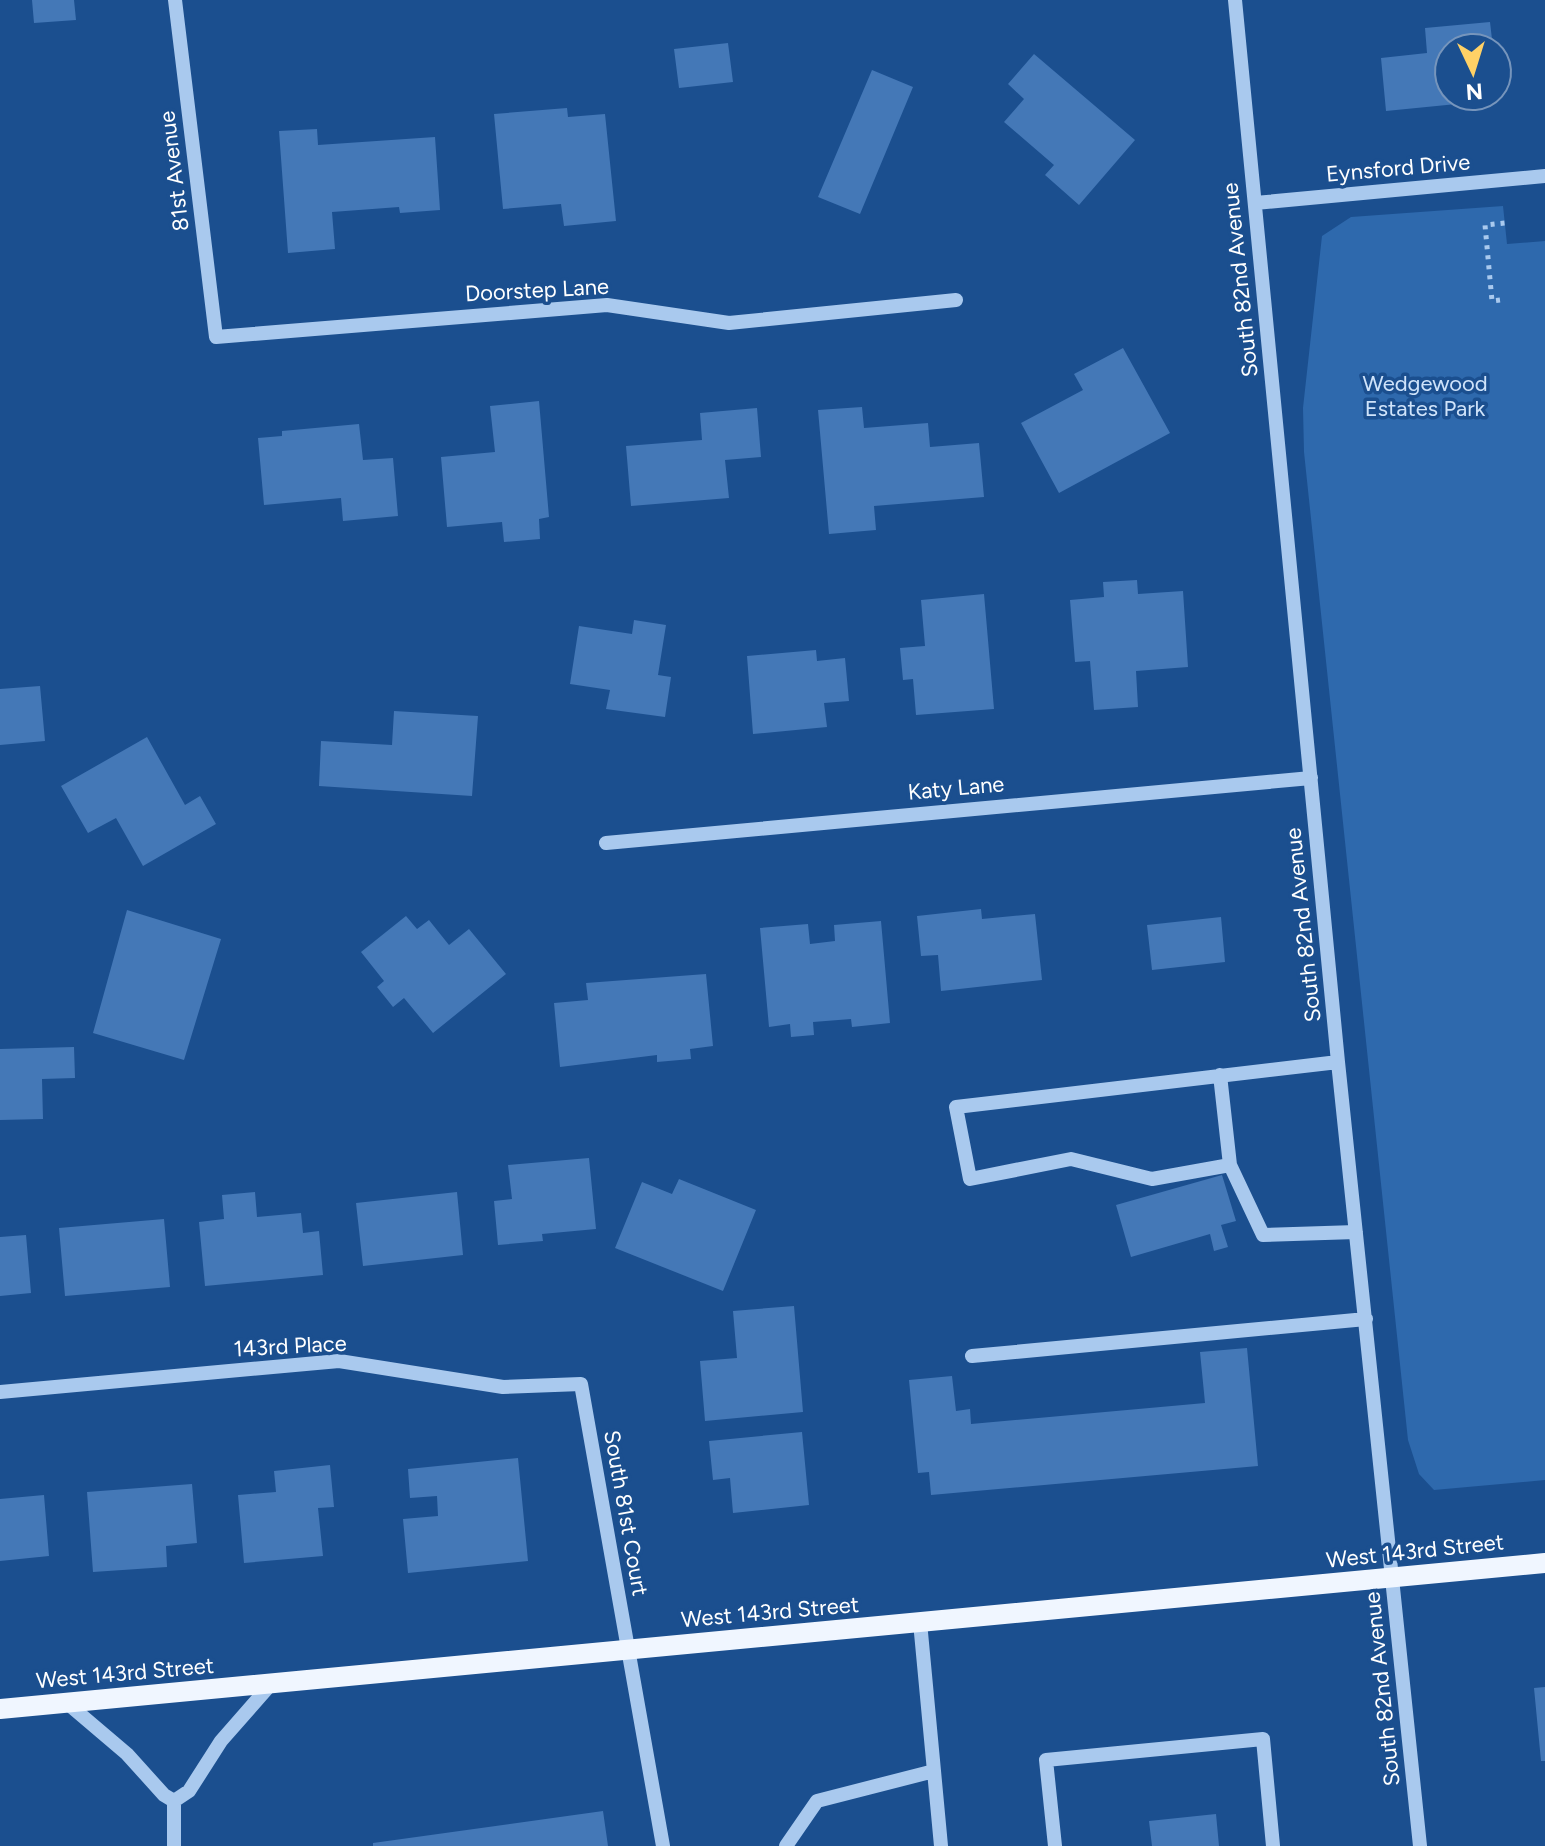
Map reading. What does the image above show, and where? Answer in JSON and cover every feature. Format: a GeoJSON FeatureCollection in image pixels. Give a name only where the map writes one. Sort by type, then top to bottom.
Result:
{"type":"FeatureCollection","features":[{"type":"Feature","properties":{"kind":"main road","name":"West 143rd Street"},"geometry":{"type":"LineString","coordinates":[[0,1709],[1545,1563]]}},
{"type":"Feature","properties":{"kind":"street","name":"81st Avenue"},"geometry":{"type":"LineString","coordinates":[[175,0],[216,337]]}},
{"type":"Feature","properties":{"kind":"street","name":"South 82nd Avenue"},"geometry":{"type":"LineString","coordinates":[[1235,0],[1338,1062],[1420,1846]]}},
{"type":"Feature","properties":{"kind":"street","name":"Eynsford Drive"},"geometry":{"type":"LineString","coordinates":[[1255,203],[1545,176]]}},
{"type":"Feature","properties":{"kind":"street","name":"Doorstep Lane"},"geometry":{"type":"LineString","coordinates":[[216,337],[607,305],[729,323],[956,300]]}},
{"type":"Feature","properties":{"kind":"street","name":"Katy Lane"},"geometry":{"type":"LineString","coordinates":[[606,843],[1311,778]]}},
{"type":"Feature","properties":{"kind":"street"},"geometry":{"type":"LineString","coordinates":[[1230,1165],[1152,1179],[1071,1159],[970,1179],[956,1107],[1338,1062]]}},
{"type":"Feature","properties":{"kind":"street"},"geometry":{"type":"LineString","coordinates":[[1220,1075],[1230,1165],[1263,1235],[1356,1232]]}},
{"type":"Feature","properties":{"kind":"street"},"geometry":{"type":"LineString","coordinates":[[972,1356],[1366,1319]]}},
{"type":"Feature","properties":{"kind":"street","name":"143rd Place"},"geometry":{"type":"LineString","coordinates":[[0,1392],[339,1361],[503,1387],[581,1384]]}},
{"type":"Feature","properties":{"kind":"street","name":"South 81st Court"},"geometry":{"type":"LineString","coordinates":[[581,1384],[663,1846]]}},
{"type":"Feature","properties":{"kind":"street"},"geometry":{"type":"LineString","coordinates":[[920,1622],[941,1846]]}},
{"type":"Feature","properties":{"kind":"street"},"geometry":{"type":"LineString","coordinates":[[67,1703],[127,1754],[164,1795],[174,1801],[184,1798],[221,1741],[272,1683]]}},
{"type":"Feature","properties":{"kind":"street"},"geometry":{"type":"LineString","coordinates":[[1055,1846],[1046,1760],[1263,1739],[1273,1846]]}},
{"type":"Feature","properties":{"kind":"street"},"geometry":{"type":"LineString","coordinates":[[786,1846],[817,1801],[934,1771]]}},
{"type":"Feature","properties":{"kind":"street"},"geometry":{"type":"LineString","coordinates":[[174,1801],[174,1846]]}},
{"type":"Feature","properties":{"kind":"path"},"geometry":{"type":"LineString","coordinates":[[1500,300],[1492,301],[1485,225],[1505,223]]}},
{"type":"Feature","properties":{"kind":"green space","name":"Wedgewood Estates Park"},"geometry":{"type":"Polygon","coordinates":[[[1503,206],[1507,244],[1545,241],[1545,1480],[1434,1490],[1419,1474],[1408,1440],[1304,452],[1303,408],[1322,236],[1351,217],[1503,206]]]}},
{"type":"Feature","properties":{"kind":"building"},"geometry":{"type":"Polygon","coordinates":[[[32,0],[74,0],[76,20],[34,23],[32,0]]]}},
{"type":"Feature","properties":{"kind":"building"},"geometry":{"type":"Polygon","coordinates":[[[1490,22],[1491,32],[1433,32],[1433,106],[1386,111],[1381,58],[1427,53],[1425,28],[1490,22]]]}},
{"type":"Feature","properties":{"kind":"building"},"geometry":{"type":"Polygon","coordinates":[[[728,43],[733,82],[679,88],[674,49],[728,43]]]}},
{"type":"Feature","properties":{"kind":"building"},"geometry":{"type":"Polygon","coordinates":[[[1034,54],[1135,140],[1079,205],[1045,175],[1054,165],[1004,122],[1024,99],[1008,84],[1034,54]]]}},
{"type":"Feature","properties":{"kind":"building"},"geometry":{"type":"Polygon","coordinates":[[[872,70],[913,87],[860,214],[818,197],[872,70]]]}},
{"type":"Feature","properties":{"kind":"building"},"geometry":{"type":"Polygon","coordinates":[[[567,108],[568,117],[605,114],[616,221],[564,226],[561,204],[503,209],[494,114],[567,108]]]}},
{"type":"Feature","properties":{"kind":"building"},"geometry":{"type":"Polygon","coordinates":[[[317,129],[318,145],[435,137],[440,210],[400,213],[399,207],[332,212],[335,249],[288,253],[279,131],[317,129]]]}},
{"type":"Feature","properties":{"kind":"building"},"geometry":{"type":"Polygon","coordinates":[[[1123,348],[1170,433],[1059,493],[1021,423],[1083,390],[1074,374],[1123,348]]]}},
{"type":"Feature","properties":{"kind":"building"},"geometry":{"type":"Polygon","coordinates":[[[539,401],[549,517],[539,519],[540,539],[504,542],[502,522],[447,527],[441,457],[495,452],[490,406],[539,401]]]}},
{"type":"Feature","properties":{"kind":"building"},"geometry":{"type":"Polygon","coordinates":[[[862,407],[864,428],[928,423],[930,447],[979,443],[984,497],[874,506],[876,530],[829,534],[818,410],[862,407]]]}},
{"type":"Feature","properties":{"kind":"building"},"geometry":{"type":"Polygon","coordinates":[[[757,408],[761,457],[725,460],[729,498],[631,506],[626,446],[702,440],[700,413],[757,408]]]}},
{"type":"Feature","properties":{"kind":"building"},"geometry":{"type":"Polygon","coordinates":[[[359,424],[363,460],[393,458],[398,516],[343,521],[341,498],[264,505],[258,438],[282,436],[282,431],[359,424]]]}},
{"type":"Feature","properties":{"kind":"building"},"geometry":{"type":"Polygon","coordinates":[[[1137,580],[1138,594],[1183,591],[1188,667],[1136,671],[1138,707],[1094,710],[1090,661],[1075,662],[1070,600],[1104,597],[1103,582],[1137,580]]]}},
{"type":"Feature","properties":{"kind":"building"},"geometry":{"type":"Polygon","coordinates":[[[984,594],[994,709],[916,715],[913,679],[903,680],[900,648],[925,646],[921,600],[984,594]]]}},
{"type":"Feature","properties":{"kind":"building"},"geometry":{"type":"Polygon","coordinates":[[[634,620],[666,625],[658,675],[671,677],[665,717],[606,709],[610,690],[570,684],[579,626],[632,634],[634,620]]]}},
{"type":"Feature","properties":{"kind":"building"},"geometry":{"type":"Polygon","coordinates":[[[816,650],[817,661],[845,658],[849,701],[824,703],[827,727],[753,734],[747,656],[816,650]]]}},
{"type":"Feature","properties":{"kind":"building"},"geometry":{"type":"Polygon","coordinates":[[[40,686],[45,741],[0,745],[0,689],[40,686]]]}},
{"type":"Feature","properties":{"kind":"building"},"geometry":{"type":"Polygon","coordinates":[[[394,711],[478,716],[472,796],[319,786],[321,741],[392,745],[394,711]]]}},
{"type":"Feature","properties":{"kind":"building"},"geometry":{"type":"Polygon","coordinates":[[[147,737],[185,805],[200,796],[216,824],[143,866],[116,818],[88,833],[61,786],[147,737]]]}},
{"type":"Feature","properties":{"kind":"building"},"geometry":{"type":"Polygon","coordinates":[[[981,909],[982,919],[1035,914],[1042,980],[941,991],[938,955],[921,956],[917,916],[981,909]]]}},
{"type":"Feature","properties":{"kind":"building"},"geometry":{"type":"Polygon","coordinates":[[[127,910],[221,939],[184,1060],[93,1033],[127,910]]]}},
{"type":"Feature","properties":{"kind":"building"},"geometry":{"type":"Polygon","coordinates":[[[406,916],[417,929],[429,920],[449,945],[469,929],[506,974],[433,1033],[404,998],[393,1007],[377,987],[384,981],[361,952],[406,916]]]}},
{"type":"Feature","properties":{"kind":"building"},"geometry":{"type":"Polygon","coordinates":[[[1221,917],[1225,962],[1152,970],[1147,925],[1221,917]]]}},
{"type":"Feature","properties":{"kind":"building"},"geometry":{"type":"Polygon","coordinates":[[[881,921],[890,1023],[852,1027],[851,1019],[813,1022],[814,1035],[791,1037],[790,1024],[769,1027],[760,928],[808,924],[810,944],[835,941],[834,925],[881,921]]]}},
{"type":"Feature","properties":{"kind":"building"},"geometry":{"type":"Polygon","coordinates":[[[706,974],[713,1046],[690,1049],[691,1059],[657,1062],[657,1055],[560,1067],[554,1003],[588,1000],[586,983],[706,974]]]}},
{"type":"Feature","properties":{"kind":"building"},"geometry":{"type":"Polygon","coordinates":[[[74,1047],[75,1078],[42,1079],[43,1119],[0,1120],[0,1049],[74,1047]]]}},
{"type":"Feature","properties":{"kind":"building"},"geometry":{"type":"Polygon","coordinates":[[[589,1158],[596,1229],[542,1234],[543,1241],[498,1245],[494,1201],[512,1199],[508,1165],[589,1158]]]}},
{"type":"Feature","properties":{"kind":"building"},"geometry":{"type":"Polygon","coordinates":[[[1222,1175],[1236,1221],[1221,1225],[1228,1247],[1214,1251],[1210,1234],[1131,1257],[1116,1205],[1222,1175]]]}},
{"type":"Feature","properties":{"kind":"building"},"geometry":{"type":"Polygon","coordinates":[[[679,1179],[756,1210],[723,1291],[615,1248],[642,1182],[672,1194],[679,1179]]]}},
{"type":"Feature","properties":{"kind":"building"},"geometry":{"type":"Polygon","coordinates":[[[255,1192],[257,1217],[301,1213],[303,1233],[319,1231],[323,1275],[205,1286],[199,1222],[224,1219],[222,1195],[255,1192]]]}},
{"type":"Feature","properties":{"kind":"building"},"geometry":{"type":"Polygon","coordinates":[[[457,1192],[463,1255],[363,1266],[356,1203],[457,1192]]]}},
{"type":"Feature","properties":{"kind":"building"},"geometry":{"type":"Polygon","coordinates":[[[164,1219],[170,1287],[65,1296],[59,1228],[164,1219]]]}},
{"type":"Feature","properties":{"kind":"building"},"geometry":{"type":"Polygon","coordinates":[[[26,1235],[31,1293],[0,1296],[0,1237],[26,1235]]]}},
{"type":"Feature","properties":{"kind":"building"},"geometry":{"type":"Polygon","coordinates":[[[794,1306],[803,1412],[705,1421],[700,1361],[737,1358],[733,1311],[794,1306]]]}},
{"type":"Feature","properties":{"kind":"building"},"geometry":{"type":"Polygon","coordinates":[[[1247,1348],[1258,1466],[931,1495],[929,1472],[918,1473],[909,1380],[952,1376],[956,1411],[970,1409],[971,1424],[1205,1403],[1200,1352],[1247,1348]]]}},
{"type":"Feature","properties":{"kind":"building"},"geometry":{"type":"Polygon","coordinates":[[[802,1432],[809,1505],[733,1513],[730,1478],[713,1480],[709,1441],[802,1432]]]}},
{"type":"Feature","properties":{"kind":"building"},"geometry":{"type":"Polygon","coordinates":[[[518,1458],[528,1561],[408,1573],[403,1519],[438,1516],[437,1496],[410,1498],[408,1469],[518,1458]]]}},
{"type":"Feature","properties":{"kind":"building"},"geometry":{"type":"Polygon","coordinates":[[[330,1465],[334,1507],[318,1508],[323,1556],[244,1563],[238,1495],[276,1492],[274,1471],[330,1465]]]}},
{"type":"Feature","properties":{"kind":"building"},"geometry":{"type":"Polygon","coordinates":[[[192,1484],[197,1543],[166,1546],[167,1567],[93,1572],[87,1492],[192,1484]]]}},
{"type":"Feature","properties":{"kind":"building"},"geometry":{"type":"Polygon","coordinates":[[[44,1495],[49,1556],[0,1561],[0,1499],[44,1495]]]}},
{"type":"Feature","properties":{"kind":"building"},"geometry":{"type":"Polygon","coordinates":[[[1545,1687],[1545,1761],[1541,1761],[1534,1688],[1545,1687]]]}},
{"type":"Feature","properties":{"kind":"building"},"geometry":{"type":"Polygon","coordinates":[[[603,1811],[608,1846],[373,1846],[373,1843],[603,1811]]]}},
{"type":"Feature","properties":{"kind":"building"},"geometry":{"type":"Polygon","coordinates":[[[1216,1814],[1219,1846],[1152,1846],[1149,1821],[1216,1814]]]}}]}
